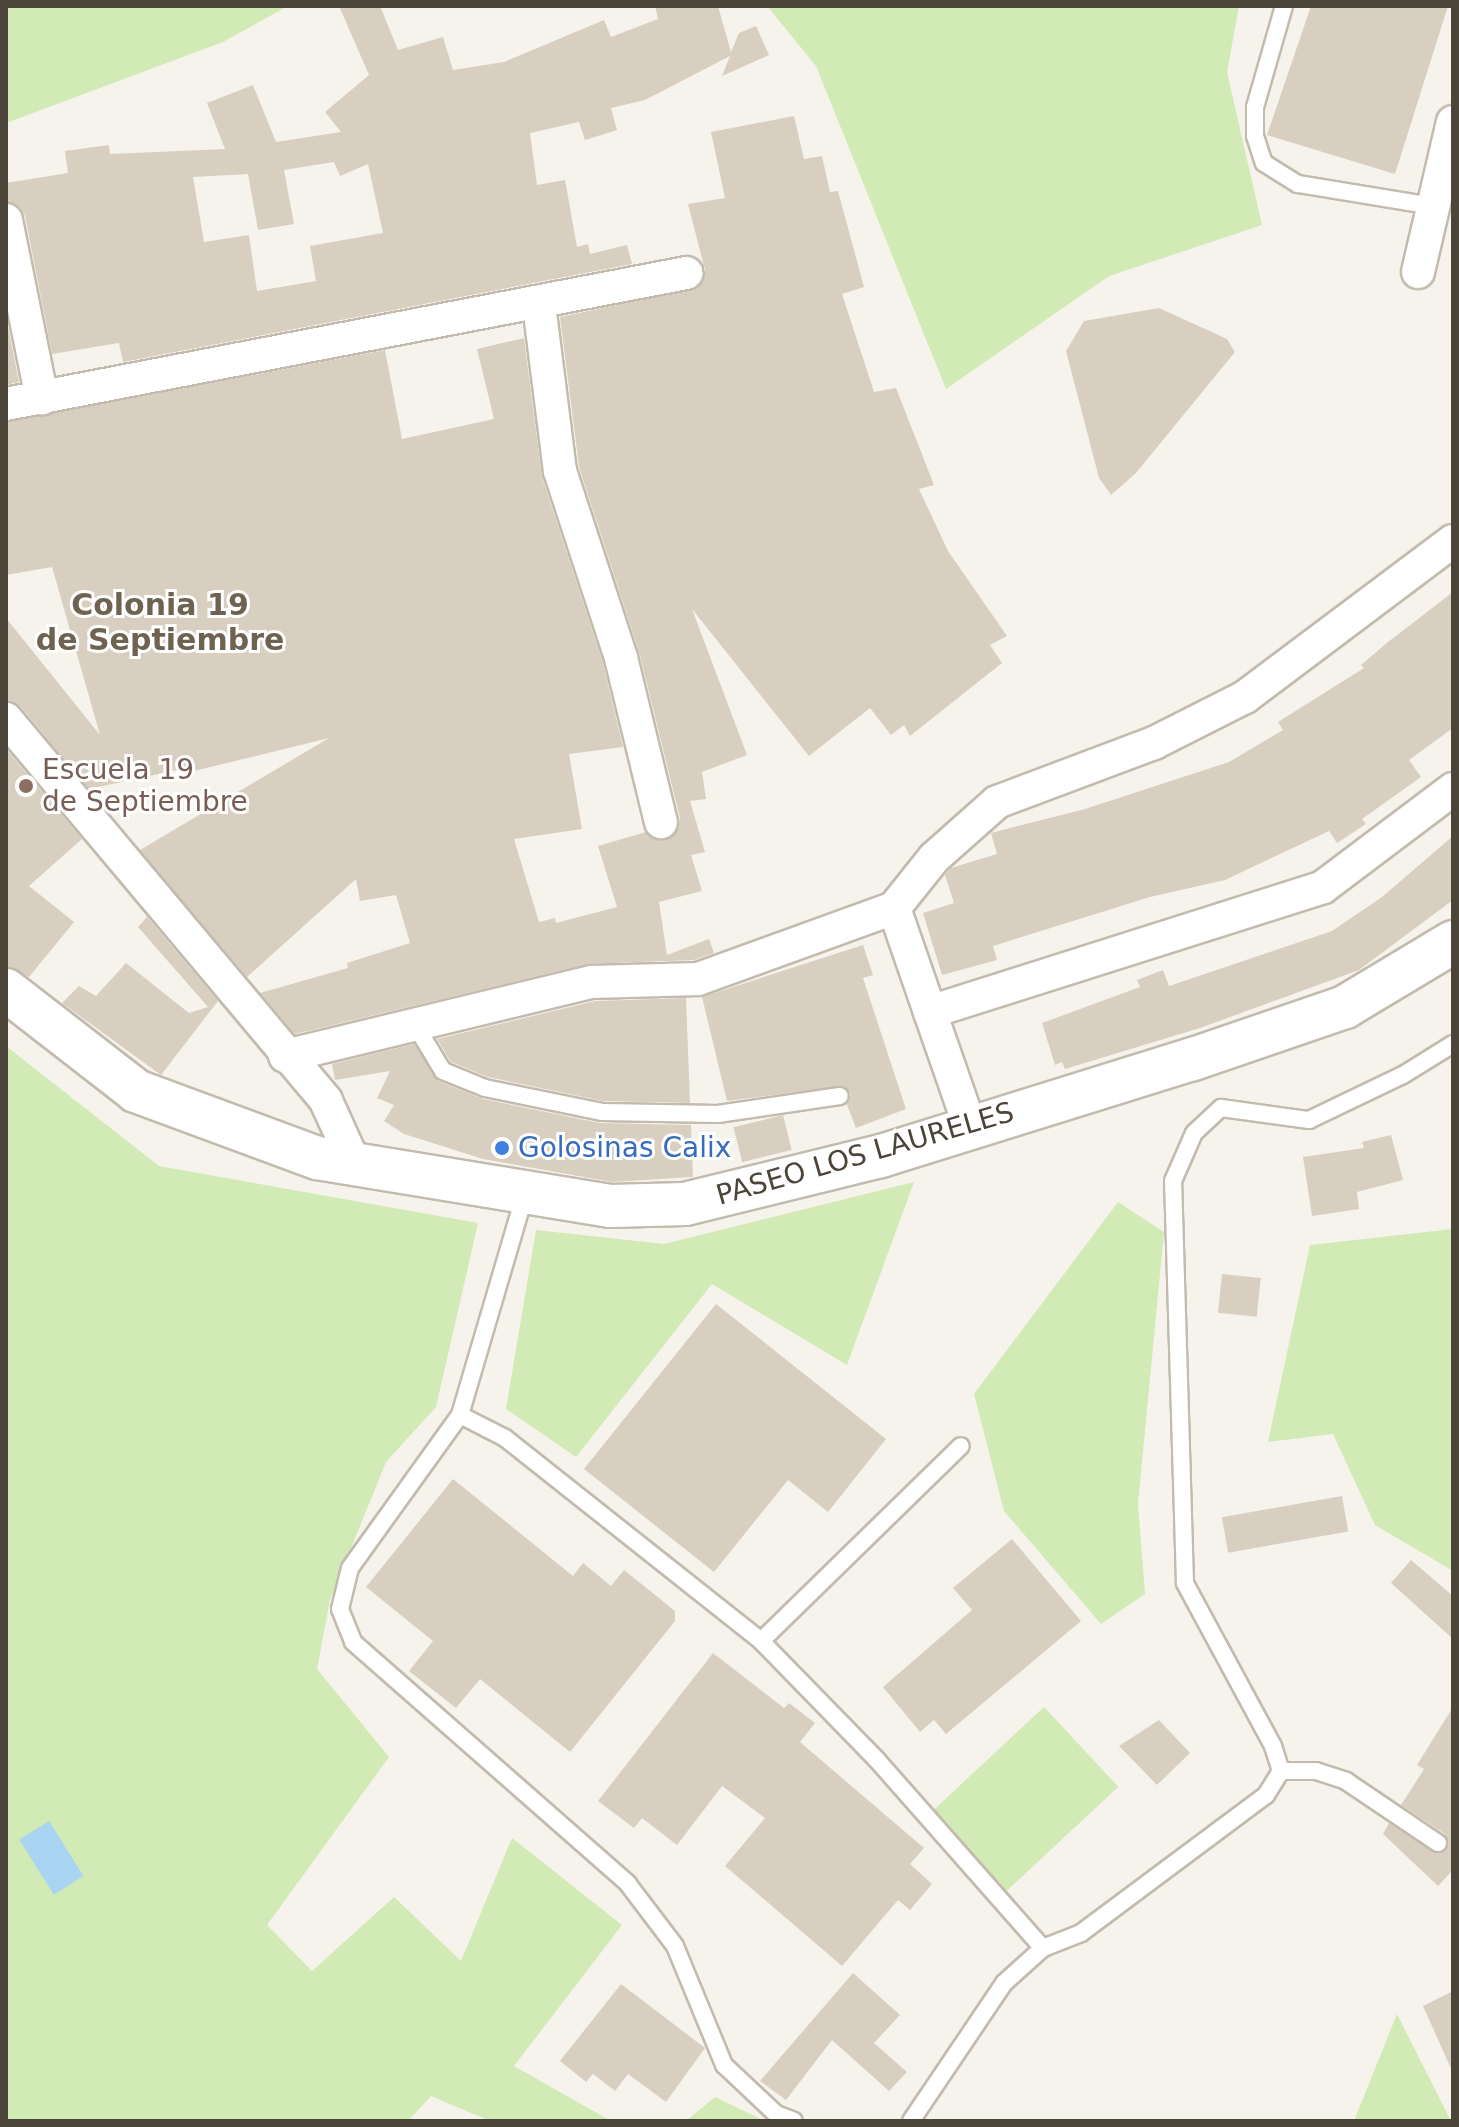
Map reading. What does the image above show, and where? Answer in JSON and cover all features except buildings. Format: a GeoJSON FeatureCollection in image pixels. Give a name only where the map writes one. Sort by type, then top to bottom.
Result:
{"type":"FeatureCollection","features":[{"type":"Feature","properties":{"kind":"street"},"geometry":{"type":"LineString","coordinates":[[1418,272],[1453,122]]}},
{"type":"Feature","properties":{"kind":"street"},"geometry":{"type":"LineString","coordinates":[[6,220],[42,398]]}},
{"type":"Feature","properties":{"kind":"street"},"geometry":{"type":"LineString","coordinates":[[6,404],[539,305],[686,273]]}},
{"type":"Feature","properties":{"kind":"street"},"geometry":{"type":"LineString","coordinates":[[539,305],[560,471],[621,658],[661,822]]}},
{"type":"Feature","properties":{"kind":"street"},"geometry":{"type":"LineString","coordinates":[[285,1056],[413,1021],[592,982],[698,979],[894,908],[934,858],[997,802],[1154,743],[1245,697],[1453,541]]}},
{"type":"Feature","properties":{"kind":"street"},"geometry":{"type":"LineString","coordinates":[[6,719],[285,1056],[326,1101],[355,1165]]}},
{"type":"Feature","properties":{"kind":"street"},"geometry":{"type":"LineString","coordinates":[[930,1012],[1323,887],[1453,789]]}},
{"type":"Feature","properties":{"kind":"street"},"geometry":{"type":"LineString","coordinates":[[894,908],[969,1124]]}},
{"type":"Feature","properties":{"kind":"street","name":"PASEO LOS LAURELES"},"geometry":{"type":"LineString","coordinates":[[6,990],[136,1091],[252,1137],[355,1165],[525,1193],[610,1206],[685,1204],[881,1156],[969,1124],[1193,1059],[1345,1007],[1453,942]]}},
{"type":"Feature","properties":{"kind":"lane"},"geometry":{"type":"LineString","coordinates":[[1284,6],[1255,107],[1255,136],[1264,163],[1298,184],[1433,206]]}},
{"type":"Feature","properties":{"kind":"lane"},"geometry":{"type":"LineString","coordinates":[[413,1021],[443,1071],[485,1088],[602,1112],[718,1114],[840,1096]]}},
{"type":"Feature","properties":{"kind":"lane"},"geometry":{"type":"LineString","coordinates":[[911,2121],[1004,1983],[1043,1948],[1081,1933],[1266,1795],[1281,1771],[1273,1746],[1185,1583],[1173,1181],[1194,1133],[1221,1108],[1309,1120],[1403,1075],[1453,1044]]}},
{"type":"Feature","properties":{"kind":"lane"},"geometry":{"type":"LineString","coordinates":[[525,1193],[460,1415],[350,1568],[340,1609],[353,1642],[628,1884],[675,1946],[724,2065],[776,2114],[794,2121]]}},
{"type":"Feature","properties":{"kind":"lane"},"geometry":{"type":"LineString","coordinates":[[460,1415],[505,1438],[761,1641],[877,1760],[1043,1948]]}},
{"type":"Feature","properties":{"kind":"lane"},"geometry":{"type":"LineString","coordinates":[[761,1641],[961,1446]]}},
{"type":"Feature","properties":{"kind":"lane"},"geometry":{"type":"LineString","coordinates":[[1281,1771],[1316,1771],[1346,1781],[1438,1843]]}},
{"type":"Feature","properties":{"kind":"green space"},"geometry":{"type":"Polygon","coordinates":[[[6,6],[288,6],[223,42],[6,123],[6,6]]]}},
{"type":"Feature","properties":{"kind":"green space"},"geometry":{"type":"Polygon","coordinates":[[[767,6],[1239,6],[1227,72],[1262,225],[1109,276],[946,389],[816,66],[767,6]]]}},
{"type":"Feature","properties":{"kind":"green space"},"geometry":{"type":"Polygon","coordinates":[[[6,1046],[159,1166],[478,1223],[436,1407],[386,1462],[330,1600],[317,1669],[389,1757],[267,1925],[312,1971],[394,1897],[461,1961],[512,1838],[622,1925],[514,2066],[611,2121],[490,2121],[431,2096],[408,2121],[6,2121],[6,1046]]]}},
{"type":"Feature","properties":{"kind":"green space"},"geometry":{"type":"Polygon","coordinates":[[[914,1182],[847,1365],[712,1284],[576,1457],[506,1409],[536,1230],[664,1244],[914,1182]]]}},
{"type":"Feature","properties":{"kind":"green space"},"geometry":{"type":"Polygon","coordinates":[[[1118,1202],[1164,1232],[1138,1504],[1145,1594],[1101,1624],[1004,1511],[974,1394],[1118,1202]]]}},
{"type":"Feature","properties":{"kind":"green space"},"geometry":{"type":"Polygon","coordinates":[[[1453,1229],[1453,1571],[1375,1525],[1333,1434],[1268,1442],[1310,1245],[1453,1229]]]}},
{"type":"Feature","properties":{"kind":"green space"},"geometry":{"type":"Polygon","coordinates":[[[1044,1707],[1118,1787],[1004,1893],[930,1813],[1044,1707]]]}},
{"type":"Feature","properties":{"kind":"green space"},"geometry":{"type":"Polygon","coordinates":[[[1397,2014],[1451,2121],[1354,2121],[1397,2014]]]}},
{"type":"Feature","properties":{"kind":"green space"},"geometry":{"type":"Polygon","coordinates":[[[715,2097],[765,2121],[686,2121],[715,2097]]]}},
{"type":"Feature","properties":{"kind":"water"},"geometry":{"type":"Polygon","coordinates":[[[49,1821],[83,1876],[54,1895],[19,1840],[49,1821]]]}},
{"type":"Feature","properties":{"kind":"place","name":"Escuela 19 de Septiembre"},"geometry":{"type":"Point","coordinates":[26,786]}},
{"type":"Feature","properties":{"kind":"place","name":"Golosinas Calix"},"geometry":{"type":"Point","coordinates":[502,1148]}},
{"type":"Feature","properties":{"kind":"district","name":"Colonia 19 de Septiembre"},"geometry":{"type":"Point","coordinates":[160,622]}}]}
